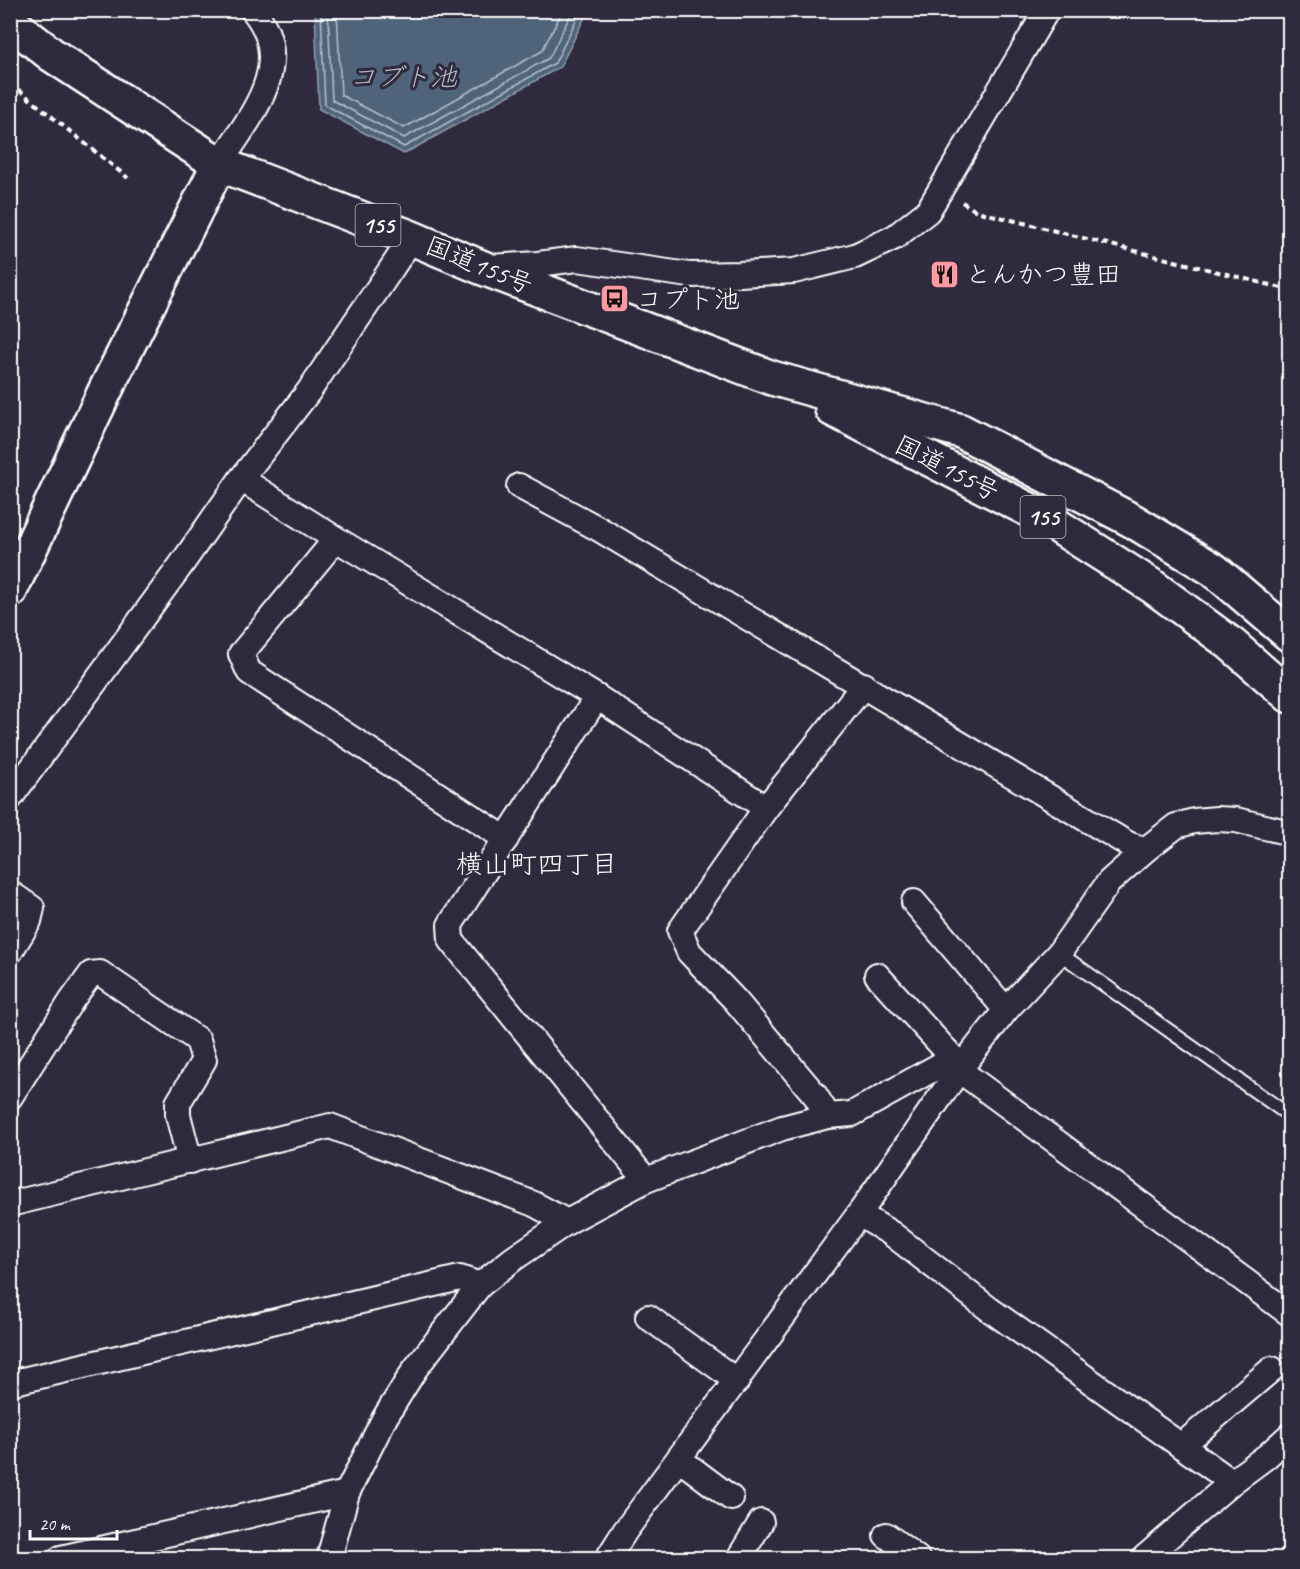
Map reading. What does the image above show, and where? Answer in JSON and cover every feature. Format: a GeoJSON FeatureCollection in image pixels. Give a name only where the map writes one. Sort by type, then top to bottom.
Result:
{"type":"FeatureCollection","features":[{"type":"Feature","properties":{"kind":"main road","name":"国道155号"},"geometry":{"type":"LineString","coordinates":[[10,22],[52,56],[219,164],[772,378],[961,431],[1133,521],[1214,570],[1290,635]]}},
{"type":"Feature","properties":{"kind":"main road"},"geometry":{"type":"LineString","coordinates":[[10,591],[105,391],[219,164]]}},
{"type":"Feature","properties":{"kind":"main road","name":"国道155号"},"geometry":{"type":"LineString","coordinates":[[772,378],[1045,518],[1152,586],[1231,644],[1290,696]]}},
{"type":"Feature","properties":{"kind":"street"},"geometry":{"type":"LineString","coordinates":[[219,164],[263,96],[273,56],[261,21],[253,10]]}},
{"type":"Feature","properties":{"kind":"street"},"geometry":{"type":"LineString","coordinates":[[483,268],[577,259],[689,275],[794,271],[855,256],[895,237],[928,211],[1047,10]]}},
{"type":"Feature","properties":{"kind":"street"},"geometry":{"type":"LineString","coordinates":[[10,798],[181,565],[241,479],[309,391],[412,238]]}},
{"type":"Feature","properties":{"kind":"street"},"geometry":{"type":"LineString","coordinates":[[241,479],[597,697],[766,808]]}},
{"type":"Feature","properties":{"kind":"street"},"geometry":{"type":"LineString","coordinates":[[519,486],[599,529],[1128,844],[1145,850]]}},
{"type":"Feature","properties":{"kind":"street"},"geometry":{"type":"LineString","coordinates":[[336,539],[241,654],[249,672],[506,839]]}},
{"type":"Feature","properties":{"kind":"street"},"geometry":{"type":"LineString","coordinates":[[828,1116],[801,1077],[735,1000],[689,952],[680,931],[766,808],[864,685]]}},
{"type":"Feature","properties":{"kind":"street"},"geometry":{"type":"LineString","coordinates":[[597,697],[450,925],[451,940],[646,1180]]}},
{"type":"Feature","properties":{"kind":"street"},"geometry":{"type":"LineString","coordinates":[[608,1558],[625,1531],[859,1214],[956,1064],[1059,952],[1109,882],[1176,826],[1194,821],[1236,820],[1290,833]]}},
{"type":"Feature","properties":{"kind":"street"},"geometry":{"type":"LineString","coordinates":[[10,893],[32,908],[29,921],[10,952]]}},
{"type":"Feature","properties":{"kind":"street"},"geometry":{"type":"LineString","coordinates":[[914,902],[1006,1010]]}},
{"type":"Feature","properties":{"kind":"street"},"geometry":{"type":"LineString","coordinates":[[10,1097],[72,1000],[91,974],[100,973],[198,1040],[204,1060],[178,1103],[178,1115],[190,1161]]}},
{"type":"Feature","properties":{"kind":"street"},"geometry":{"type":"LineString","coordinates":[[877,975],[956,1064],[1290,1314]]}},
{"type":"Feature","properties":{"kind":"street"},"geometry":{"type":"LineString","coordinates":[[329,1558],[347,1493],[384,1419],[415,1369],[480,1285],[513,1259],[567,1222],[646,1180],[782,1128],[828,1116],[852,1114],[956,1064]]}},
{"type":"Feature","properties":{"kind":"street"},"geometry":{"type":"LineString","coordinates":[[10,1204],[330,1126],[534,1204],[567,1222]]}},
{"type":"Feature","properties":{"kind":"street"},"geometry":{"type":"LineString","coordinates":[[859,1214],[892,1234],[989,1309],[1232,1482]]}},
{"type":"Feature","properties":{"kind":"street"},"geometry":{"type":"LineString","coordinates":[[10,1383],[460,1278],[480,1285]]}},
{"type":"Feature","properties":{"kind":"street"},"geometry":{"type":"LineString","coordinates":[[648,1317],[737,1381]]}},
{"type":"Feature","properties":{"kind":"street"},"geometry":{"type":"LineString","coordinates":[[1181,1446],[1272,1369]]}},
{"type":"Feature","properties":{"kind":"street"},"geometry":{"type":"LineString","coordinates":[[1144,1558],[1290,1435]]}},
{"type":"Feature","properties":{"kind":"street"},"geometry":{"type":"LineString","coordinates":[[679,1459],[731,1498]]}},
{"type":"Feature","properties":{"kind":"street"},"geometry":{"type":"LineString","coordinates":[[61,1558],[347,1493]]}},
{"type":"Feature","properties":{"kind":"street"},"geometry":{"type":"LineString","coordinates":[[739,1558],[761,1522]]}},
{"type":"Feature","properties":{"kind":"street"},"geometry":{"type":"LineString","coordinates":[[886,1535],[917,1558]]}},
{"type":"Feature","properties":{"kind":"lane"},"geometry":{"type":"LineString","coordinates":[[1059,952],[1290,1116]]}},
{"type":"Feature","properties":{"kind":"path"},"geometry":{"type":"LineString","coordinates":[[10,83],[128,178]]}},
{"type":"Feature","properties":{"kind":"path"},"geometry":{"type":"LineString","coordinates":[[941,188],[976,211],[1290,290]]}},
{"type":"Feature","properties":{"kind":"water","name":"コブト池"},"geometry":{"type":"Polygon","coordinates":[[[315,10],[588,11],[560,67],[404,154],[319,109],[315,10]]]}},
{"type":"Feature","properties":{"kind":"place","name":"とんかつ豊田"},"geometry":{"type":"Point","coordinates":[944,274]}},
{"type":"Feature","properties":{"kind":"place","name":"コプト池"},"geometry":{"type":"Point","coordinates":[615,299]}},
{"type":"Feature","properties":{"kind":"district","name":"横山町四丁目"},"geometry":{"type":"Point","coordinates":[537,864]}}]}
